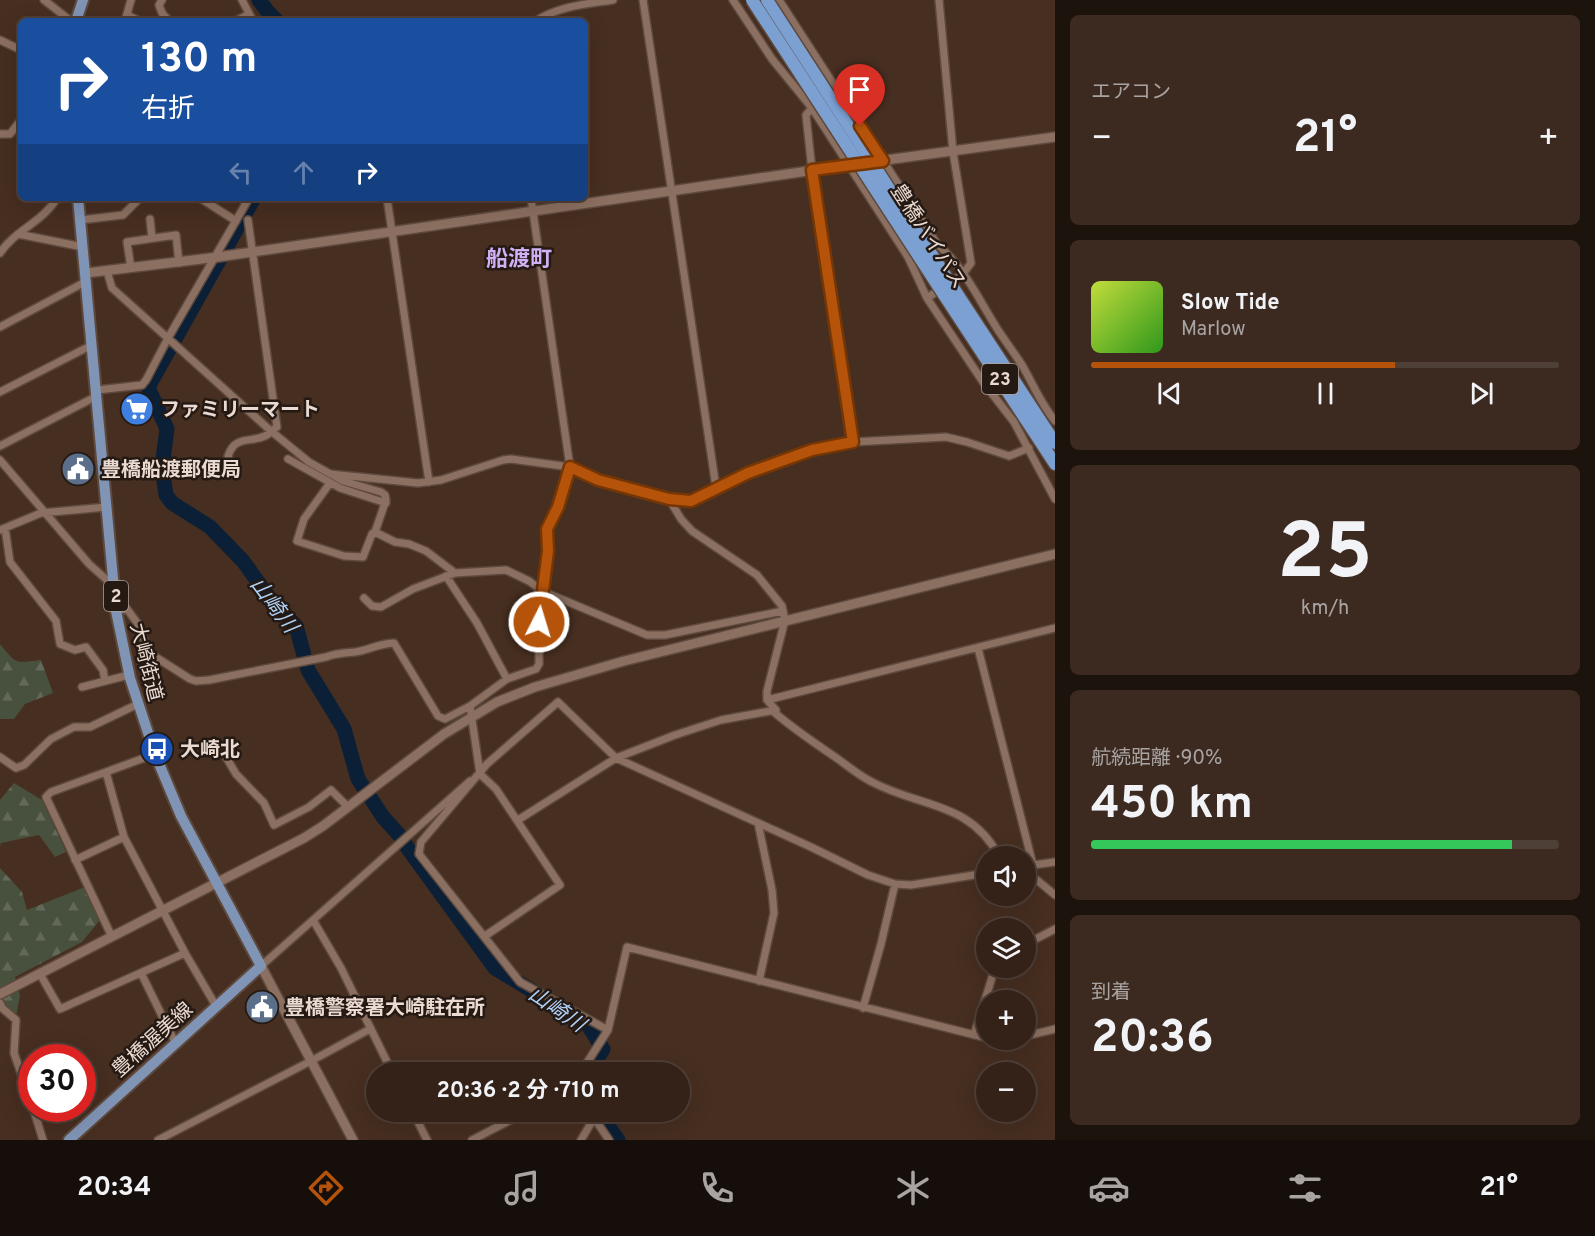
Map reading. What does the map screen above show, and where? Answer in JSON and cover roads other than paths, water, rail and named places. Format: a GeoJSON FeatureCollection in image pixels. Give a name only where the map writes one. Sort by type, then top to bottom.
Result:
{"type":"FeatureCollection","features":[{"type":"Feature","properties":{"kind":"highway","name":"豊橋バイパス"},"geometry":{"type":"LineString","coordinates":[[752,0],[949,292],[1055,443]]}},
{"type":"Feature","properties":{"kind":"highway","name":"豊橋バイパス"},"geometry":{"type":"LineString","coordinates":[[767,0],[1055,464]]}},
{"type":"Feature","properties":{"kind":"main road"},"geometry":{"type":"LineString","coordinates":[[77,18],[83,0]]}},
{"type":"Feature","properties":{"kind":"main road","name":"大崎街道"},"geometry":{"type":"LineString","coordinates":[[78,201],[116,611],[129,675],[155,754],[181,816],[261,966]]}},
{"type":"Feature","properties":{"kind":"main road","name":"豊橋渥美線"},"geometry":{"type":"LineString","coordinates":[[69,1140],[261,966]]}},
{"type":"Feature","properties":{"kind":"street"},"geometry":{"type":"LineString","coordinates":[[44,0],[68,18]]}},
{"type":"Feature","properties":{"kind":"street"},"geometry":{"type":"LineString","coordinates":[[126,18],[132,0]]}},
{"type":"Feature","properties":{"kind":"street"},"geometry":{"type":"LineString","coordinates":[[162,0],[159,5],[166,18]]}},
{"type":"Feature","properties":{"kind":"street"},"geometry":{"type":"LineString","coordinates":[[242,0],[251,17]]}},
{"type":"Feature","properties":{"kind":"street"},"geometry":{"type":"LineString","coordinates":[[543,18],[565,8],[613,0]]}},
{"type":"Feature","properties":{"kind":"street"},"geometry":{"type":"LineString","coordinates":[[643,0],[716,487]]}},
{"type":"Feature","properties":{"kind":"street"},"geometry":{"type":"LineString","coordinates":[[734,0],[772,59],[812,108],[849,165],[908,257],[927,298],[983,382],[1014,422],[1055,499]]}},
{"type":"Feature","properties":{"kind":"street"},"geometry":{"type":"LineString","coordinates":[[780,0],[937,244],[960,267],[972,285],[1055,421]]}},
{"type":"Feature","properties":{"kind":"street"},"geometry":{"type":"LineString","coordinates":[[927,298],[963,274],[971,263],[953,152],[939,0]]}},
{"type":"Feature","properties":{"kind":"street"},"geometry":{"type":"LineString","coordinates":[[157,18],[162,13]]}},
{"type":"Feature","properties":{"kind":"street"},"geometry":{"type":"LineString","coordinates":[[0,40],[18,49]]}},
{"type":"Feature","properties":{"kind":"street"},"geometry":{"type":"LineString","coordinates":[[812,108],[806,115],[812,170],[853,442]]}},
{"type":"Feature","properties":{"kind":"street"},"geometry":{"type":"LineString","coordinates":[[0,134],[10,134],[18,124]]}},
{"type":"Feature","properties":{"kind":"street"},"geometry":{"type":"LineString","coordinates":[[0,327],[87,277],[107,271],[220,257],[672,190],[1055,137]]}},
{"type":"Feature","properties":{"kind":"street"},"geometry":{"type":"LineString","coordinates":[[0,253],[8,241],[44,215],[55,201]]}},
{"type":"Feature","properties":{"kind":"street"},"geometry":{"type":"LineString","coordinates":[[80,220],[123,215],[137,201]]}},
{"type":"Feature","properties":{"kind":"street"},"geometry":{"type":"LineString","coordinates":[[205,201],[236,221]]}},
{"type":"Feature","properties":{"kind":"street"},"geometry":{"type":"LineString","coordinates":[[0,446],[97,393],[141,385],[171,341],[220,257],[247,201]]}},
{"type":"Feature","properties":{"kind":"street"},"geometry":{"type":"LineString","coordinates":[[387,201],[429,482]]}},
{"type":"Feature","properties":{"kind":"street"},"geometry":{"type":"LineString","coordinates":[[116,611],[127,609],[138,624],[148,650],[163,662],[196,681],[394,643],[438,716],[445,719],[470,706],[507,679],[536,669],[539,664],[539,622],[548,551],[547,529],[558,507],[570,467],[531,201]]}},
{"type":"Feature","properties":{"kind":"street"},"geometry":{"type":"LineString","coordinates":[[150,219],[152,238]]}},
{"type":"Feature","properties":{"kind":"street"},"geometry":{"type":"LineString","coordinates":[[231,464],[228,456],[234,445],[249,438],[263,437],[277,427],[248,220]]}},
{"type":"Feature","properties":{"kind":"street"},"geometry":{"type":"LineString","coordinates":[[18,234],[83,247]]}},
{"type":"Feature","properties":{"kind":"street"},"geometry":{"type":"LineString","coordinates":[[131,268],[127,242],[176,235],[179,262]]}},
{"type":"Feature","properties":{"kind":"street"},"geometry":{"type":"LineString","coordinates":[[0,237],[8,241]]}},
{"type":"Feature","properties":{"kind":"street"},"geometry":{"type":"LineString","coordinates":[[107,271],[112,288],[271,431],[309,462],[343,481],[385,495],[386,503],[363,557],[344,556],[297,541],[304,519],[330,483]]}},
{"type":"Feature","properties":{"kind":"street"},"geometry":{"type":"LineString","coordinates":[[0,392],[92,345]]}},
{"type":"Feature","properties":{"kind":"street"},"geometry":{"type":"LineString","coordinates":[[330,474],[418,483],[441,480],[507,459],[570,467],[598,480],[669,499],[691,501],[748,473],[812,450],[853,442],[946,437],[1009,456],[1029,448]]}},
{"type":"Feature","properties":{"kind":"street"},"geometry":{"type":"LineString","coordinates":[[288,459],[330,483],[361,496],[386,503]]}},
{"type":"Feature","properties":{"kind":"street"},"geometry":{"type":"LineString","coordinates":[[0,460],[89,564],[115,584]]}},
{"type":"Feature","properties":{"kind":"street"},"geometry":{"type":"LineString","coordinates":[[669,499],[681,519],[692,531],[757,576],[782,606],[784,615],[767,691],[767,700],[776,710],[775,713],[798,733],[872,782],[943,807],[964,818],[977,826],[994,846]]}},
{"type":"Feature","properties":{"kind":"street"},"geometry":{"type":"LineString","coordinates":[[105,681],[103,670],[86,647],[75,650],[60,644],[56,621],[10,562],[3,529],[46,513],[107,507]]}},
{"type":"Feature","properties":{"kind":"street"},"geometry":{"type":"LineString","coordinates":[[375,532],[395,542],[409,544],[426,551],[455,573]]}},
{"type":"Feature","properties":{"kind":"street"},"geometry":{"type":"LineString","coordinates":[[0,993],[304,838],[444,734],[497,702],[536,687],[784,615],[1055,554]]}},
{"type":"Feature","properties":{"kind":"street"},"geometry":{"type":"LineString","coordinates":[[364,598],[372,606],[381,607],[412,589],[455,573],[506,570],[529,581],[542,591],[637,632],[656,636],[784,615]]}},
{"type":"Feature","properties":{"kind":"street"},"geometry":{"type":"LineString","coordinates":[[446,576],[477,623],[507,679]]}},
{"type":"Feature","properties":{"kind":"street"},"geometry":{"type":"LineString","coordinates":[[767,700],[1055,628]]}},
{"type":"Feature","properties":{"kind":"street"},"geometry":{"type":"LineString","coordinates":[[978,648],[1025,846]]}},
{"type":"Feature","properties":{"kind":"street"},"geometry":{"type":"LineString","coordinates":[[82,687],[129,675]]}},
{"type":"Feature","properties":{"kind":"street"},"geometry":{"type":"LineString","coordinates":[[608,1030],[520,982],[419,854],[421,842],[487,764],[558,702],[616,758],[868,875],[895,884],[910,885],[976,875]]}},
{"type":"Feature","properties":{"kind":"street"},"geometry":{"type":"LineString","coordinates":[[0,757],[16,768],[24,765],[51,739],[74,727],[90,727],[138,704]]}},
{"type":"Feature","properties":{"kind":"street"},"geometry":{"type":"LineString","coordinates":[[470,706],[480,774],[496,789],[560,885],[485,936]]}},
{"type":"Feature","properties":{"kind":"street"},"geometry":{"type":"LineString","coordinates":[[518,820],[616,758],[721,720],[776,710]]}},
{"type":"Feature","properties":{"kind":"street"},"geometry":{"type":"LineString","coordinates":[[112,937],[46,797],[51,792],[155,754]]}},
{"type":"Feature","properties":{"kind":"street"},"geometry":{"type":"LineString","coordinates":[[226,757],[236,774],[264,803],[274,825],[309,807],[331,790],[348,807]]}},
{"type":"Feature","properties":{"kind":"street"},"geometry":{"type":"LineString","coordinates":[[106,772],[124,837],[185,953],[216,1006]]}},
{"type":"Feature","properties":{"kind":"street"},"geometry":{"type":"LineString","coordinates":[[353,1140],[261,966],[403,839],[480,774]]}},
{"type":"Feature","properties":{"kind":"street"},"geometry":{"type":"LineString","coordinates":[[758,823],[772,890],[774,913],[759,981]]}},
{"type":"Feature","properties":{"kind":"street"},"geometry":{"type":"LineString","coordinates":[[75,860],[124,837]]}},
{"type":"Feature","properties":{"kind":"street"},"geometry":{"type":"LineString","coordinates":[[1036,864],[1055,862]]}},
{"type":"Feature","properties":{"kind":"street"},"geometry":{"type":"LineString","coordinates":[[1036,879],[1055,895]]}},
{"type":"Feature","properties":{"kind":"street"},"geometry":{"type":"LineString","coordinates":[[863,1008],[895,884]]}},
{"type":"Feature","properties":{"kind":"street"},"geometry":{"type":"LineString","coordinates":[[313,920],[341,968],[387,1062]]}},
{"type":"Feature","properties":{"kind":"street"},"geometry":{"type":"LineString","coordinates":[[1036,939],[1055,929]]}},
{"type":"Feature","properties":{"kind":"street"},"geometry":{"type":"LineString","coordinates":[[587,1062],[608,1030],[627,947],[974,1035],[991,978]]}},
{"type":"Feature","properties":{"kind":"street"},"geometry":{"type":"LineString","coordinates":[[40,974],[60,1009],[185,953]]}},
{"type":"Feature","properties":{"kind":"street"},"geometry":{"type":"LineString","coordinates":[[141,973],[175,1042]]}},
{"type":"Feature","properties":{"kind":"street"},"geometry":{"type":"LineString","coordinates":[[0,1003],[2,1008],[16,1020],[14,1053],[18,1065]]}},
{"type":"Feature","properties":{"kind":"street"},"geometry":{"type":"LineString","coordinates":[[158,1140],[370,1029]]}},
{"type":"Feature","properties":{"kind":"street"},"geometry":{"type":"LineString","coordinates":[[1036,1034],[1055,1029]]}},
{"type":"Feature","properties":{"kind":"street"},"geometry":{"type":"LineString","coordinates":[[37,1122],[43,1140]]}},
{"type":"Feature","properties":{"kind":"street"},"geometry":{"type":"LineString","coordinates":[[417,1122],[427,1140]]}},
{"type":"Feature","properties":{"kind":"street"},"geometry":{"type":"LineString","coordinates":[[472,1140],[507,1122]]}},
{"type":"Feature","properties":{"kind":"street"},"geometry":{"type":"LineString","coordinates":[[581,1140],[589,1122]]}},
{"type":"Feature","properties":{"kind":"street"},"geometry":{"type":"LineString","coordinates":[[597,1122],[609,1140]]}},
{"type":"Feature","properties":{"kind":"waterway","name":"山崎川"},"geometry":{"type":"LineString","coordinates":[[259,0],[274,18]]}},
{"type":"Feature","properties":{"kind":"waterway","name":"山崎川"},"geometry":{"type":"LineString","coordinates":[[252,201],[148,387],[167,429],[162,467],[166,495],[172,503],[210,527],[243,561],[271,600],[296,626],[308,670],[344,729],[358,779],[383,817],[401,837],[495,968],[588,1025],[603,1049],[595,1062]]}},
{"type":"Feature","properties":{"kind":"waterway","name":"山崎川"},"geometry":{"type":"LineString","coordinates":[[605,1122],[618,1140]]}},
{"type":"Feature","properties":{"kind":"place","name":"ファミリーマート"},"geometry":{"type":"Point","coordinates":[137,409]}},
{"type":"Feature","properties":{"kind":"place","name":"豊橋船渡郵便局"},"geometry":{"type":"Point","coordinates":[78,469]}},
{"type":"Feature","properties":{"kind":"place","name":"大崎北"},"geometry":{"type":"Point","coordinates":[157,749]}},
{"type":"Feature","properties":{"kind":"place","name":"豊橋警察署大崎駐在所"},"geometry":{"type":"Point","coordinates":[262,1007]}},
{"type":"Feature","properties":{"kind":"district","name":"船渡町"},"geometry":{"type":"Point","coordinates":[519,258]}}]}
